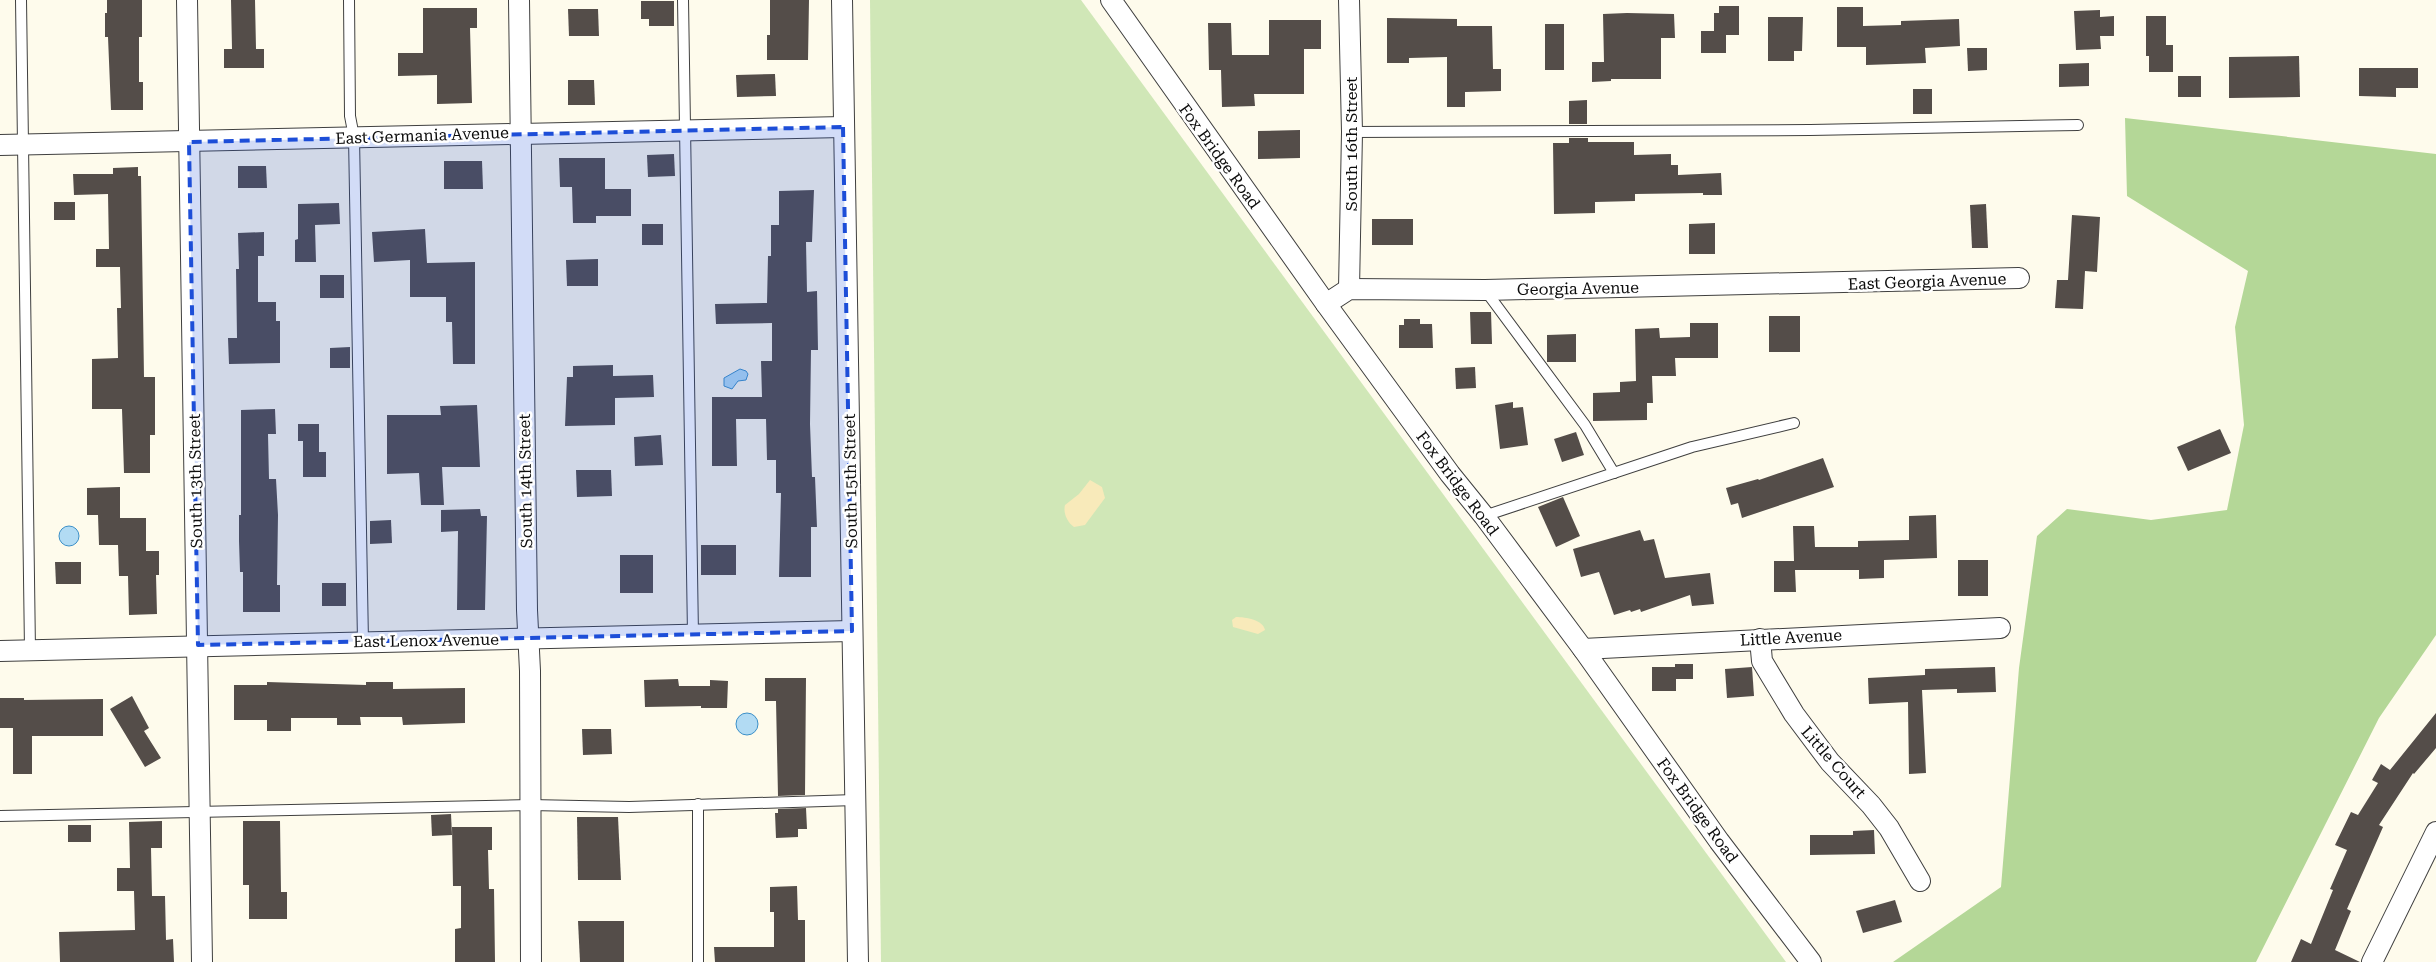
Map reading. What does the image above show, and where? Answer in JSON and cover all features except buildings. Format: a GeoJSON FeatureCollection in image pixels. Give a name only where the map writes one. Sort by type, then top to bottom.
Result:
{"type":"FeatureCollection","features":[{"type":"Feature","properties":{"kind":"street","name":"South 13th Street"},"geometry":{"type":"LineString","coordinates":[[186,0],[202,962]]}},
{"type":"Feature","properties":{"kind":"street","name":"South 14th Street"},"geometry":{"type":"LineString","coordinates":[[519,0],[531,962]]}},
{"type":"Feature","properties":{"kind":"street","name":"South 15th Street"},"geometry":{"type":"LineString","coordinates":[[842,0],[858,962]]}},
{"type":"Feature","properties":{"kind":"street","name":"Fox Bridge Road"},"geometry":{"type":"LineString","coordinates":[[1111,0],[1326,304],[1450,474],[1484,516],[1583,649],[1719,841],[1811,962]]}},
{"type":"Feature","properties":{"kind":"street","name":"South 16th Street"},"geometry":{"type":"LineString","coordinates":[[1349,0],[1352,132],[1350,289]]}},
{"type":"Feature","properties":{"kind":"street","name":"East Germania Avenue"},"geometry":{"type":"LineString","coordinates":[[0,145],[844,127]]}},
{"type":"Feature","properties":{"kind":"street","name":"East Georgia Avenue"},"geometry":{"type":"LineString","coordinates":[[1835,283],[2019,278]]}},
{"type":"Feature","properties":{"kind":"street","name":"Georgia Avenue"},"geometry":{"type":"LineString","coordinates":[[1350,289],[1485,290],[1835,283]]}},
{"type":"Feature","properties":{"kind":"street"},"geometry":{"type":"LineString","coordinates":[[1326,304],[1350,289]]}},
{"type":"Feature","properties":{"kind":"street","name":"Little Avenue"},"geometry":{"type":"LineString","coordinates":[[1583,649],[1760,638],[2000,628]]}},
{"type":"Feature","properties":{"kind":"street","name":"East Lenox Avenue"},"geometry":{"type":"LineString","coordinates":[[0,650],[852,631]]}},
{"type":"Feature","properties":{"kind":"street","name":"Little Court"},"geometry":{"type":"LineString","coordinates":[[1760,638],[1762,661],[1794,714],[1830,762],[1872,805],[1889,828],[1920,881]]}},
{"type":"Feature","properties":{"kind":"street"},"geometry":{"type":"LineString","coordinates":[[2372,962],[2428,864],[2436,832]]}},
{"type":"Feature","properties":{"kind":"lane"},"geometry":{"type":"LineString","coordinates":[[21,0],[30,650]]}},
{"type":"Feature","properties":{"kind":"lane"},"geometry":{"type":"LineString","coordinates":[[349,0],[350,116],[354,137],[363,642]]}},
{"type":"Feature","properties":{"kind":"lane"},"geometry":{"type":"LineString","coordinates":[[683,0],[693,635]]}},
{"type":"Feature","properties":{"kind":"lane"},"geometry":{"type":"LineString","coordinates":[[1352,132],[1800,130],[2078,125]]}},
{"type":"Feature","properties":{"kind":"lane"},"geometry":{"type":"LineString","coordinates":[[1485,290],[1585,425],[1614,473]]}},
{"type":"Feature","properties":{"kind":"lane"},"geometry":{"type":"LineString","coordinates":[[1484,516],[1692,447],[1794,423]]}},
{"type":"Feature","properties":{"kind":"lane"},"geometry":{"type":"LineString","coordinates":[[0,816],[530,805],[629,807],[855,800]]}},
{"type":"Feature","properties":{"kind":"lane"},"geometry":{"type":"LineString","coordinates":[[698,804],[698,962]]}},
{"type":"Feature","properties":{"kind":"highlighted area"},"geometry":{"type":"Polygon","coordinates":[[[843,127],[852,631],[198,645],[189,142],[843,127]]]}},
{"type":"Feature","properties":{"kind":"green space"},"geometry":{"type":"Polygon","coordinates":[[[870,0],[1081,0],[1786,962],[881,962],[870,0]]]}},
{"type":"Feature","properties":{"kind":"green space"},"geometry":{"type":"Polygon","coordinates":[[[2125,118],[2436,154],[2436,635],[2379,718],[2256,962],[1893,962],[2001,887],[2019,668],[2037,536],[2067,509],[2151,520],[2227,510],[2244,425],[2235,327],[2248,271],[2127,196],[2125,118]]]}},
{"type":"Feature","properties":{"kind":"sand"},"geometry":{"type":"Polygon","coordinates":[[[1090,480],[1102,487],[1105,498],[1085,525],[1074,527],[1066,517],[1065,505],[1079,494],[1090,480]]]}},
{"type":"Feature","properties":{"kind":"sand"},"geometry":{"type":"Polygon","coordinates":[[[1236,617],[1258,621],[1265,630],[1258,634],[1233,627],[1232,620],[1236,617]]]}},
{"type":"Feature","properties":{"kind":"water"},"geometry":{"type":"Polygon","coordinates":[[[740,369],[748,374],[746,380],[738,381],[732,389],[724,386],[724,378],[740,369]]]}},
{"type":"Feature","properties":{"kind":"water"},"geometry":{"type":"Polygon","coordinates":[[[69,526],[76,529],[79,536],[76,543],[69,546],[62,543],[59,536],[62,529],[69,526]]]}},
{"type":"Feature","properties":{"kind":"water"},"geometry":{"type":"Polygon","coordinates":[[[747,713],[755,716],[758,724],[755,732],[747,735],[739,732],[736,724],[739,716],[747,713]]]}}]}
